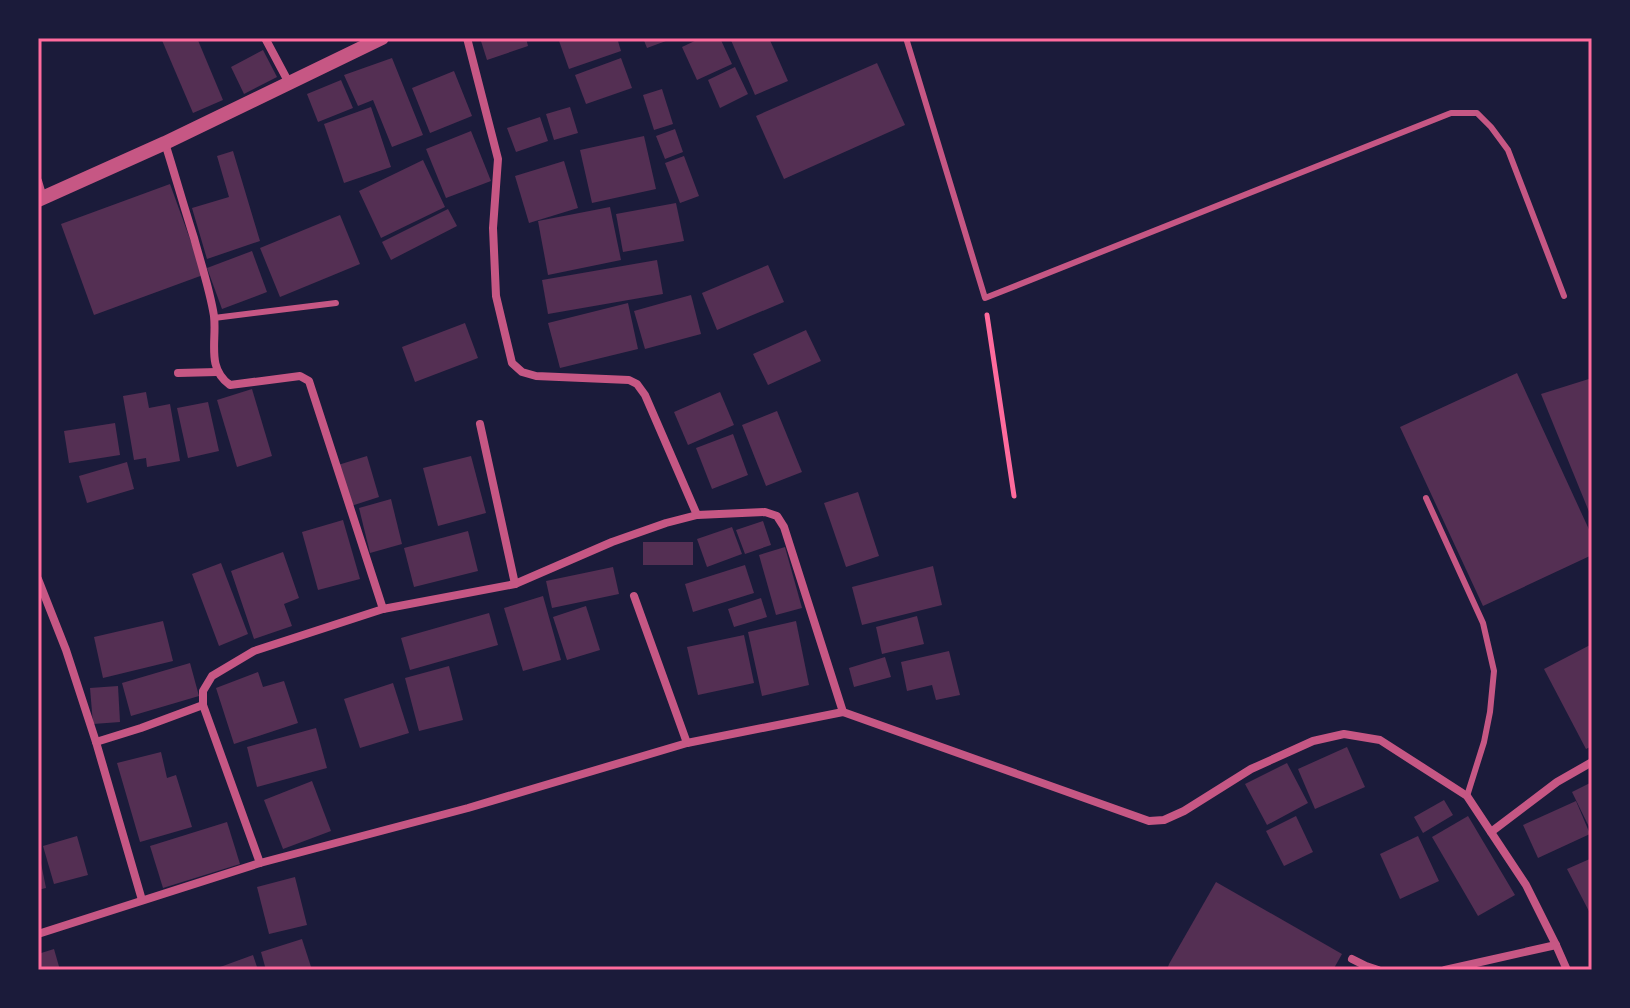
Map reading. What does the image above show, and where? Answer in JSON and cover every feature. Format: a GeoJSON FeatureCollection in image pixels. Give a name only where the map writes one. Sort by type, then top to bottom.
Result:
{"type":"FeatureCollection","features":[{"type":"Feature","properties":{"kind":"street"},"geometry":{"type":"LineString","coordinates":[[265,38],[289,83]]}},
{"type":"Feature","properties":{"kind":"street"},"geometry":{"type":"LineString","coordinates":[[38,181],[41,199],[165,143],[380,38]]}},
{"type":"Feature","properties":{"kind":"street"},"geometry":{"type":"LineString","coordinates":[[467,38],[498,159],[493,228],[496,296],[512,363],[522,372],[536,376],[629,380],[637,384],[645,395],[697,515]]}},
{"type":"Feature","properties":{"kind":"street"},"geometry":{"type":"LineString","coordinates":[[165,143],[205,275],[214,318],[213,353],[217,372],[230,385],[300,376],[309,381],[383,609]]}},
{"type":"Feature","properties":{"kind":"street"},"geometry":{"type":"LineString","coordinates":[[178,373],[217,372]]}},
{"type":"Feature","properties":{"kind":"street"},"geometry":{"type":"LineString","coordinates":[[480,424],[515,584]]}},
{"type":"Feature","properties":{"kind":"street"},"geometry":{"type":"LineString","coordinates":[[260,863],[203,705],[203,691],[212,676],[254,651],[383,609],[515,584],[612,542],[666,523],[697,515],[765,512],[777,516],[784,527],[843,712]]}},
{"type":"Feature","properties":{"kind":"street"},"geometry":{"type":"LineString","coordinates":[[38,579],[66,650],[96,742],[142,900]]}},
{"type":"Feature","properties":{"kind":"street"},"geometry":{"type":"LineString","coordinates":[[634,596],[687,743]]}},
{"type":"Feature","properties":{"kind":"street"},"geometry":{"type":"LineString","coordinates":[[96,742],[203,705]]}},
{"type":"Feature","properties":{"kind":"street"},"geometry":{"type":"LineString","coordinates":[[38,934],[260,863],[468,808],[687,743],[843,712],[1149,821],[1164,820],[1184,811],[1251,769],[1313,741],[1344,734],[1380,740],[1467,796],[1526,885],[1567,970]]}},
{"type":"Feature","properties":{"kind":"street"},"geometry":{"type":"LineString","coordinates":[[1491,832],[1557,782],[1592,762]]}},
{"type":"Feature","properties":{"kind":"street"},"geometry":{"type":"LineString","coordinates":[[1445,970],[1556,945]]}},
{"type":"Feature","properties":{"kind":"street"},"geometry":{"type":"LineString","coordinates":[[1352,959],[1378,970]]}},
{"type":"Feature","properties":{"kind":"lane"},"geometry":{"type":"LineString","coordinates":[[906,38],[985,298],[1451,113],[1477,113],[1508,150],[1564,296]]}},
{"type":"Feature","properties":{"kind":"lane"},"geometry":{"type":"LineString","coordinates":[[214,318],[336,303]]}},
{"type":"Feature","properties":{"kind":"lane"},"geometry":{"type":"LineString","coordinates":[[1426,498],[1483,623],[1494,671],[1484,742],[1467,796]]}},
{"type":"Feature","properties":{"kind":"path"},"geometry":{"type":"LineString","coordinates":[[985,298],[1014,496]]}},
{"type":"Feature","properties":{"kind":"building"},"geometry":{"type":"Polygon","coordinates":[[[161,38],[197,38],[223,100],[193,113],[161,38]]]}},
{"type":"Feature","properties":{"kind":"building"},"geometry":{"type":"Polygon","coordinates":[[[480,38],[526,38],[528,46],[487,60],[480,38]]]}},
{"type":"Feature","properties":{"kind":"building"},"geometry":{"type":"Polygon","coordinates":[[[558,38],[617,38],[621,51],[569,69],[558,38]]]}},
{"type":"Feature","properties":{"kind":"building"},"geometry":{"type":"Polygon","coordinates":[[[643,38],[674,38],[647,48],[643,38]]]}},
{"type":"Feature","properties":{"kind":"building"},"geometry":{"type":"Polygon","coordinates":[[[701,38],[720,38],[732,64],[697,80],[682,47],[701,38]]]}},
{"type":"Feature","properties":{"kind":"building"},"geometry":{"type":"Polygon","coordinates":[[[730,38],[769,38],[788,81],[755,95],[730,38]]]}},
{"type":"Feature","properties":{"kind":"building"},"geometry":{"type":"Polygon","coordinates":[[[263,50],[277,77],[244,94],[231,67],[263,50]]]}},
{"type":"Feature","properties":{"kind":"building"},"geometry":{"type":"Polygon","coordinates":[[[392,58],[423,135],[392,147],[373,100],[358,106],[344,75],[392,58]]]}},
{"type":"Feature","properties":{"kind":"building"},"geometry":{"type":"Polygon","coordinates":[[[621,58],[632,88],[586,104],[575,75],[621,58]]]}},
{"type":"Feature","properties":{"kind":"building"},"geometry":{"type":"Polygon","coordinates":[[[877,63],[905,125],[784,179],[756,116],[877,63]]]}},
{"type":"Feature","properties":{"kind":"building"},"geometry":{"type":"Polygon","coordinates":[[[735,67],[748,94],[720,108],[708,80],[735,67]]]}},
{"type":"Feature","properties":{"kind":"building"},"geometry":{"type":"Polygon","coordinates":[[[454,71],[472,116],[430,133],[412,88],[454,71]]]}},
{"type":"Feature","properties":{"kind":"building"},"geometry":{"type":"Polygon","coordinates":[[[341,80],[353,108],[318,122],[307,94],[341,80]]]}},
{"type":"Feature","properties":{"kind":"building"},"geometry":{"type":"Polygon","coordinates":[[[662,89],[673,124],[654,130],[643,95],[662,89]]]}},
{"type":"Feature","properties":{"kind":"building"},"geometry":{"type":"Polygon","coordinates":[[[371,107],[391,167],[344,183],[324,124],[371,107]]]}},
{"type":"Feature","properties":{"kind":"building"},"geometry":{"type":"Polygon","coordinates":[[[570,107],[578,133],[554,140],[546,114],[570,107]]]}},
{"type":"Feature","properties":{"kind":"building"},"geometry":{"type":"Polygon","coordinates":[[[540,117],[548,141],[516,152],[507,128],[540,117]]]}},
{"type":"Feature","properties":{"kind":"building"},"geometry":{"type":"Polygon","coordinates":[[[675,129],[683,152],[665,159],[656,136],[675,129]]]}},
{"type":"Feature","properties":{"kind":"building"},"geometry":{"type":"Polygon","coordinates":[[[471,131],[491,181],[446,198],[426,149],[471,131]]]}},
{"type":"Feature","properties":{"kind":"building"},"geometry":{"type":"Polygon","coordinates":[[[644,136],[656,189],[592,203],[580,150],[644,136]]]}},
{"type":"Feature","properties":{"kind":"building"},"geometry":{"type":"Polygon","coordinates":[[[233,151],[260,241],[207,259],[192,208],[229,197],[217,156],[233,151]]]}},
{"type":"Feature","properties":{"kind":"building"},"geometry":{"type":"Polygon","coordinates":[[[684,156],[699,196],[680,203],[665,163],[684,156]]]}},
{"type":"Feature","properties":{"kind":"building"},"geometry":{"type":"Polygon","coordinates":[[[423,160],[445,207],[381,238],[359,191],[423,160]]]}},
{"type":"Feature","properties":{"kind":"building"},"geometry":{"type":"Polygon","coordinates":[[[564,161],[578,208],[529,223],[515,176],[564,161]]]}},
{"type":"Feature","properties":{"kind":"building"},"geometry":{"type":"Polygon","coordinates":[[[170,184],[203,275],[94,315],[61,224],[170,184]]]}},
{"type":"Feature","properties":{"kind":"building"},"geometry":{"type":"Polygon","coordinates":[[[676,203],[684,241],[623,252],[616,214],[676,203]]]}},
{"type":"Feature","properties":{"kind":"building"},"geometry":{"type":"Polygon","coordinates":[[[610,207],[621,260],[548,275],[538,221],[610,207]]]}},
{"type":"Feature","properties":{"kind":"building"},"geometry":{"type":"Polygon","coordinates":[[[448,209],[457,226],[391,260],[382,242],[448,209]]]}},
{"type":"Feature","properties":{"kind":"building"},"geometry":{"type":"Polygon","coordinates":[[[340,215],[360,264],[280,297],[260,248],[340,215]]]}},
{"type":"Feature","properties":{"kind":"building"},"geometry":{"type":"Polygon","coordinates":[[[252,251],[267,292],[222,309],[207,268],[252,251]]]}},
{"type":"Feature","properties":{"kind":"building"},"geometry":{"type":"Polygon","coordinates":[[[657,260],[663,294],[548,314],[542,280],[657,260]]]}},
{"type":"Feature","properties":{"kind":"building"},"geometry":{"type":"Polygon","coordinates":[[[768,265],[784,302],[717,330],[702,293],[768,265]]]}},
{"type":"Feature","properties":{"kind":"building"},"geometry":{"type":"Polygon","coordinates":[[[691,295],[701,334],[645,349],[634,311],[691,295]]]}},
{"type":"Feature","properties":{"kind":"building"},"geometry":{"type":"Polygon","coordinates":[[[628,303],[638,349],[560,368],[548,323],[628,303]]]}},
{"type":"Feature","properties":{"kind":"building"},"geometry":{"type":"Polygon","coordinates":[[[465,323],[478,358],[415,382],[402,347],[465,323]]]}},
{"type":"Feature","properties":{"kind":"building"},"geometry":{"type":"Polygon","coordinates":[[[806,330],[821,361],[768,385],[753,354],[806,330]]]}},
{"type":"Feature","properties":{"kind":"building"},"geometry":{"type":"Polygon","coordinates":[[[1517,373],[1592,536],[1592,555],[1483,606],[1400,427],[1517,373]]]}},
{"type":"Feature","properties":{"kind":"building"},"geometry":{"type":"Polygon","coordinates":[[[1592,378],[1592,519],[1541,394],[1592,378]]]}},
{"type":"Feature","properties":{"kind":"building"},"geometry":{"type":"Polygon","coordinates":[[[252,389],[272,456],[237,467],[217,400],[252,389]]]}},
{"type":"Feature","properties":{"kind":"building"},"geometry":{"type":"Polygon","coordinates":[[[146,392],[149,408],[170,404],[180,461],[147,467],[146,458],[134,460],[123,396],[146,392]]]}},
{"type":"Feature","properties":{"kind":"building"},"geometry":{"type":"Polygon","coordinates":[[[720,392],[734,425],[688,445],[674,412],[720,392]]]}},
{"type":"Feature","properties":{"kind":"building"},"geometry":{"type":"Polygon","coordinates":[[[208,402],[219,451],[188,458],[177,408],[208,402]]]}},
{"type":"Feature","properties":{"kind":"building"},"geometry":{"type":"Polygon","coordinates":[[[777,411],[802,472],[766,486],[742,425],[777,411]]]}},
{"type":"Feature","properties":{"kind":"building"},"geometry":{"type":"Polygon","coordinates":[[[115,423],[120,455],[69,463],[64,431],[115,423]]]}},
{"type":"Feature","properties":{"kind":"building"},"geometry":{"type":"Polygon","coordinates":[[[733,434],[748,475],[712,489],[696,448],[733,434]]]}},
{"type":"Feature","properties":{"kind":"building"},"geometry":{"type":"Polygon","coordinates":[[[367,456],[379,497],[351,506],[338,465],[367,456]]]}},
{"type":"Feature","properties":{"kind":"building"},"geometry":{"type":"Polygon","coordinates":[[[471,456],[486,513],[438,526],[423,468],[471,456]]]}},
{"type":"Feature","properties":{"kind":"building"},"geometry":{"type":"Polygon","coordinates":[[[127,462],[134,489],[87,503],[79,476],[127,462]]]}},
{"type":"Feature","properties":{"kind":"building"},"geometry":{"type":"Polygon","coordinates":[[[858,492],[879,556],[846,567],[824,503],[858,492]]]}},
{"type":"Feature","properties":{"kind":"building"},"geometry":{"type":"Polygon","coordinates":[[[391,499],[402,544],[370,553],[359,508],[391,499]]]}},
{"type":"Feature","properties":{"kind":"building"},"geometry":{"type":"Polygon","coordinates":[[[343,520],[360,579],[318,590],[302,532],[343,520]]]}},
{"type":"Feature","properties":{"kind":"building"},"geometry":{"type":"Polygon","coordinates":[[[763,521],[771,545],[745,554],[736,530],[763,521]]]}},
{"type":"Feature","properties":{"kind":"building"},"geometry":{"type":"Polygon","coordinates":[[[732,527],[742,554],[707,567],[697,539],[732,527]]]}},
{"type":"Feature","properties":{"kind":"building"},"geometry":{"type":"Polygon","coordinates":[[[468,531],[478,571],[414,587],[404,548],[468,531]]]}},
{"type":"Feature","properties":{"kind":"building"},"geometry":{"type":"Polygon","coordinates":[[[643,542],[693,542],[693,565],[643,565],[643,542]]]}},
{"type":"Feature","properties":{"kind":"building"},"geometry":{"type":"Polygon","coordinates":[[[785,547],[802,608],[776,615],[759,555],[785,547]]]}},
{"type":"Feature","properties":{"kind":"building"},"geometry":{"type":"Polygon","coordinates":[[[283,552],[299,598],[284,604],[292,626],[254,639],[231,571],[283,552]]]}},
{"type":"Feature","properties":{"kind":"building"},"geometry":{"type":"Polygon","coordinates":[[[221,563],[248,634],[219,646],[192,574],[221,563]]]}},
{"type":"Feature","properties":{"kind":"building"},"geometry":{"type":"Polygon","coordinates":[[[745,565],[754,593],[693,612],[685,584],[745,565]]]}},
{"type":"Feature","properties":{"kind":"building"},"geometry":{"type":"Polygon","coordinates":[[[933,566],[942,605],[862,625],[852,587],[933,566]]]}},
{"type":"Feature","properties":{"kind":"building"},"geometry":{"type":"Polygon","coordinates":[[[613,567],[619,594],[552,608],[546,581],[613,567]]]}},
{"type":"Feature","properties":{"kind":"building"},"geometry":{"type":"Polygon","coordinates":[[[543,596],[561,660],[523,671],[504,608],[543,596]]]}},
{"type":"Feature","properties":{"kind":"building"},"geometry":{"type":"Polygon","coordinates":[[[761,598],[767,617],[734,627],[728,609],[761,598]]]}},
{"type":"Feature","properties":{"kind":"building"},"geometry":{"type":"Polygon","coordinates":[[[586,606],[600,650],[567,660],[553,617],[586,606]]]}},
{"type":"Feature","properties":{"kind":"building"},"geometry":{"type":"Polygon","coordinates":[[[489,613],[498,645],[410,670],[401,638],[489,613]]]}},
{"type":"Feature","properties":{"kind":"building"},"geometry":{"type":"Polygon","coordinates":[[[917,616],[924,644],[882,654],[876,627],[917,616]]]}},
{"type":"Feature","properties":{"kind":"building"},"geometry":{"type":"Polygon","coordinates":[[[163,621],[173,661],[103,678],[94,637],[163,621]]]}},
{"type":"Feature","properties":{"kind":"building"},"geometry":{"type":"Polygon","coordinates":[[[796,621],[809,685],[762,696],[748,632],[796,621]]]}},
{"type":"Feature","properties":{"kind":"building"},"geometry":{"type":"Polygon","coordinates":[[[744,635],[754,683],[698,695],[687,647],[744,635]]]}},
{"type":"Feature","properties":{"kind":"building"},"geometry":{"type":"Polygon","coordinates":[[[1592,644],[1592,746],[1586,749],[1544,669],[1592,644]]]}},
{"type":"Feature","properties":{"kind":"building"},"geometry":{"type":"Polygon","coordinates":[[[949,651],[960,695],[936,700],[932,685],[907,691],[901,662],[949,651]]]}},
{"type":"Feature","properties":{"kind":"building"},"geometry":{"type":"Polygon","coordinates":[[[885,657],[891,677],[854,687],[849,668],[885,657]]]}},
{"type":"Feature","properties":{"kind":"building"},"geometry":{"type":"Polygon","coordinates":[[[190,663],[199,696],[131,716],[122,683],[190,663]]]}},
{"type":"Feature","properties":{"kind":"building"},"geometry":{"type":"Polygon","coordinates":[[[449,666],[463,720],[419,731],[405,678],[449,666]]]}},
{"type":"Feature","properties":{"kind":"building"},"geometry":{"type":"Polygon","coordinates":[[[258,672],[263,687],[284,681],[298,723],[234,744],[216,688],[258,672]]]}},
{"type":"Feature","properties":{"kind":"building"},"geometry":{"type":"Polygon","coordinates":[[[393,683],[409,733],[360,748],[344,699],[393,683]]]}},
{"type":"Feature","properties":{"kind":"building"},"geometry":{"type":"Polygon","coordinates":[[[118,686],[120,722],[93,724],[90,688],[118,686]]]}},
{"type":"Feature","properties":{"kind":"building"},"geometry":{"type":"Polygon","coordinates":[[[316,728],[327,768],[257,787],[247,747],[316,728]]]}},
{"type":"Feature","properties":{"kind":"building"},"geometry":{"type":"Polygon","coordinates":[[[1347,747],[1365,787],[1315,809],[1298,769],[1347,747]]]}},
{"type":"Feature","properties":{"kind":"building"},"geometry":{"type":"Polygon","coordinates":[[[161,752],[167,778],[176,775],[192,827],[140,842],[117,763],[161,752]]]}},
{"type":"Feature","properties":{"kind":"building"},"geometry":{"type":"Polygon","coordinates":[[[1287,763],[1308,803],[1267,825],[1245,784],[1287,763]]]}},
{"type":"Feature","properties":{"kind":"building"},"geometry":{"type":"Polygon","coordinates":[[[312,781],[331,831],[283,849],[264,800],[312,781]]]}},
{"type":"Feature","properties":{"kind":"building"},"geometry":{"type":"Polygon","coordinates":[[[1592,782],[1592,833],[1572,792],[1592,782]]]}},
{"type":"Feature","properties":{"kind":"building"},"geometry":{"type":"Polygon","coordinates":[[[1444,800],[1453,815],[1423,833],[1414,817],[1444,800]]]}},
{"type":"Feature","properties":{"kind":"building"},"geometry":{"type":"Polygon","coordinates":[[[1576,801],[1590,834],[1538,858],[1523,825],[1576,801]]]}},
{"type":"Feature","properties":{"kind":"building"},"geometry":{"type":"Polygon","coordinates":[[[1296,816],[1313,852],[1284,866],[1266,831],[1296,816]]]}},
{"type":"Feature","properties":{"kind":"building"},"geometry":{"type":"Polygon","coordinates":[[[1468,816],[1515,895],[1478,916],[1432,837],[1468,816]]]}},
{"type":"Feature","properties":{"kind":"building"},"geometry":{"type":"Polygon","coordinates":[[[227,822],[240,864],[163,888],[150,846],[227,822]]]}},
{"type":"Feature","properties":{"kind":"building"},"geometry":{"type":"Polygon","coordinates":[[[77,836],[88,875],[54,884],[43,846],[77,836]]]}},
{"type":"Feature","properties":{"kind":"building"},"geometry":{"type":"Polygon","coordinates":[[[1418,836],[1439,881],[1400,899],[1380,854],[1418,836]]]}},
{"type":"Feature","properties":{"kind":"building"},"geometry":{"type":"Polygon","coordinates":[[[38,853],[46,888],[38,890],[38,853]]]}},
{"type":"Feature","properties":{"kind":"building"},"geometry":{"type":"Polygon","coordinates":[[[1592,858],[1592,917],[1567,869],[1592,858]]]}},
{"type":"Feature","properties":{"kind":"building"},"geometry":{"type":"Polygon","coordinates":[[[295,877],[307,925],[269,934],[257,887],[295,877]]]}},
{"type":"Feature","properties":{"kind":"building"},"geometry":{"type":"Polygon","coordinates":[[[1216,882],[1342,954],[1333,970],[1167,970],[1216,882]]]}},
{"type":"Feature","properties":{"kind":"building"},"geometry":{"type":"Polygon","coordinates":[[[302,939],[312,970],[266,970],[261,952],[302,939]]]}},
{"type":"Feature","properties":{"kind":"building"},"geometry":{"type":"Polygon","coordinates":[[[54,949],[60,970],[38,970],[38,954],[54,949]]]}},
{"type":"Feature","properties":{"kind":"building"},"geometry":{"type":"Polygon","coordinates":[[[253,955],[258,970],[212,970],[253,955]]]}}]}
